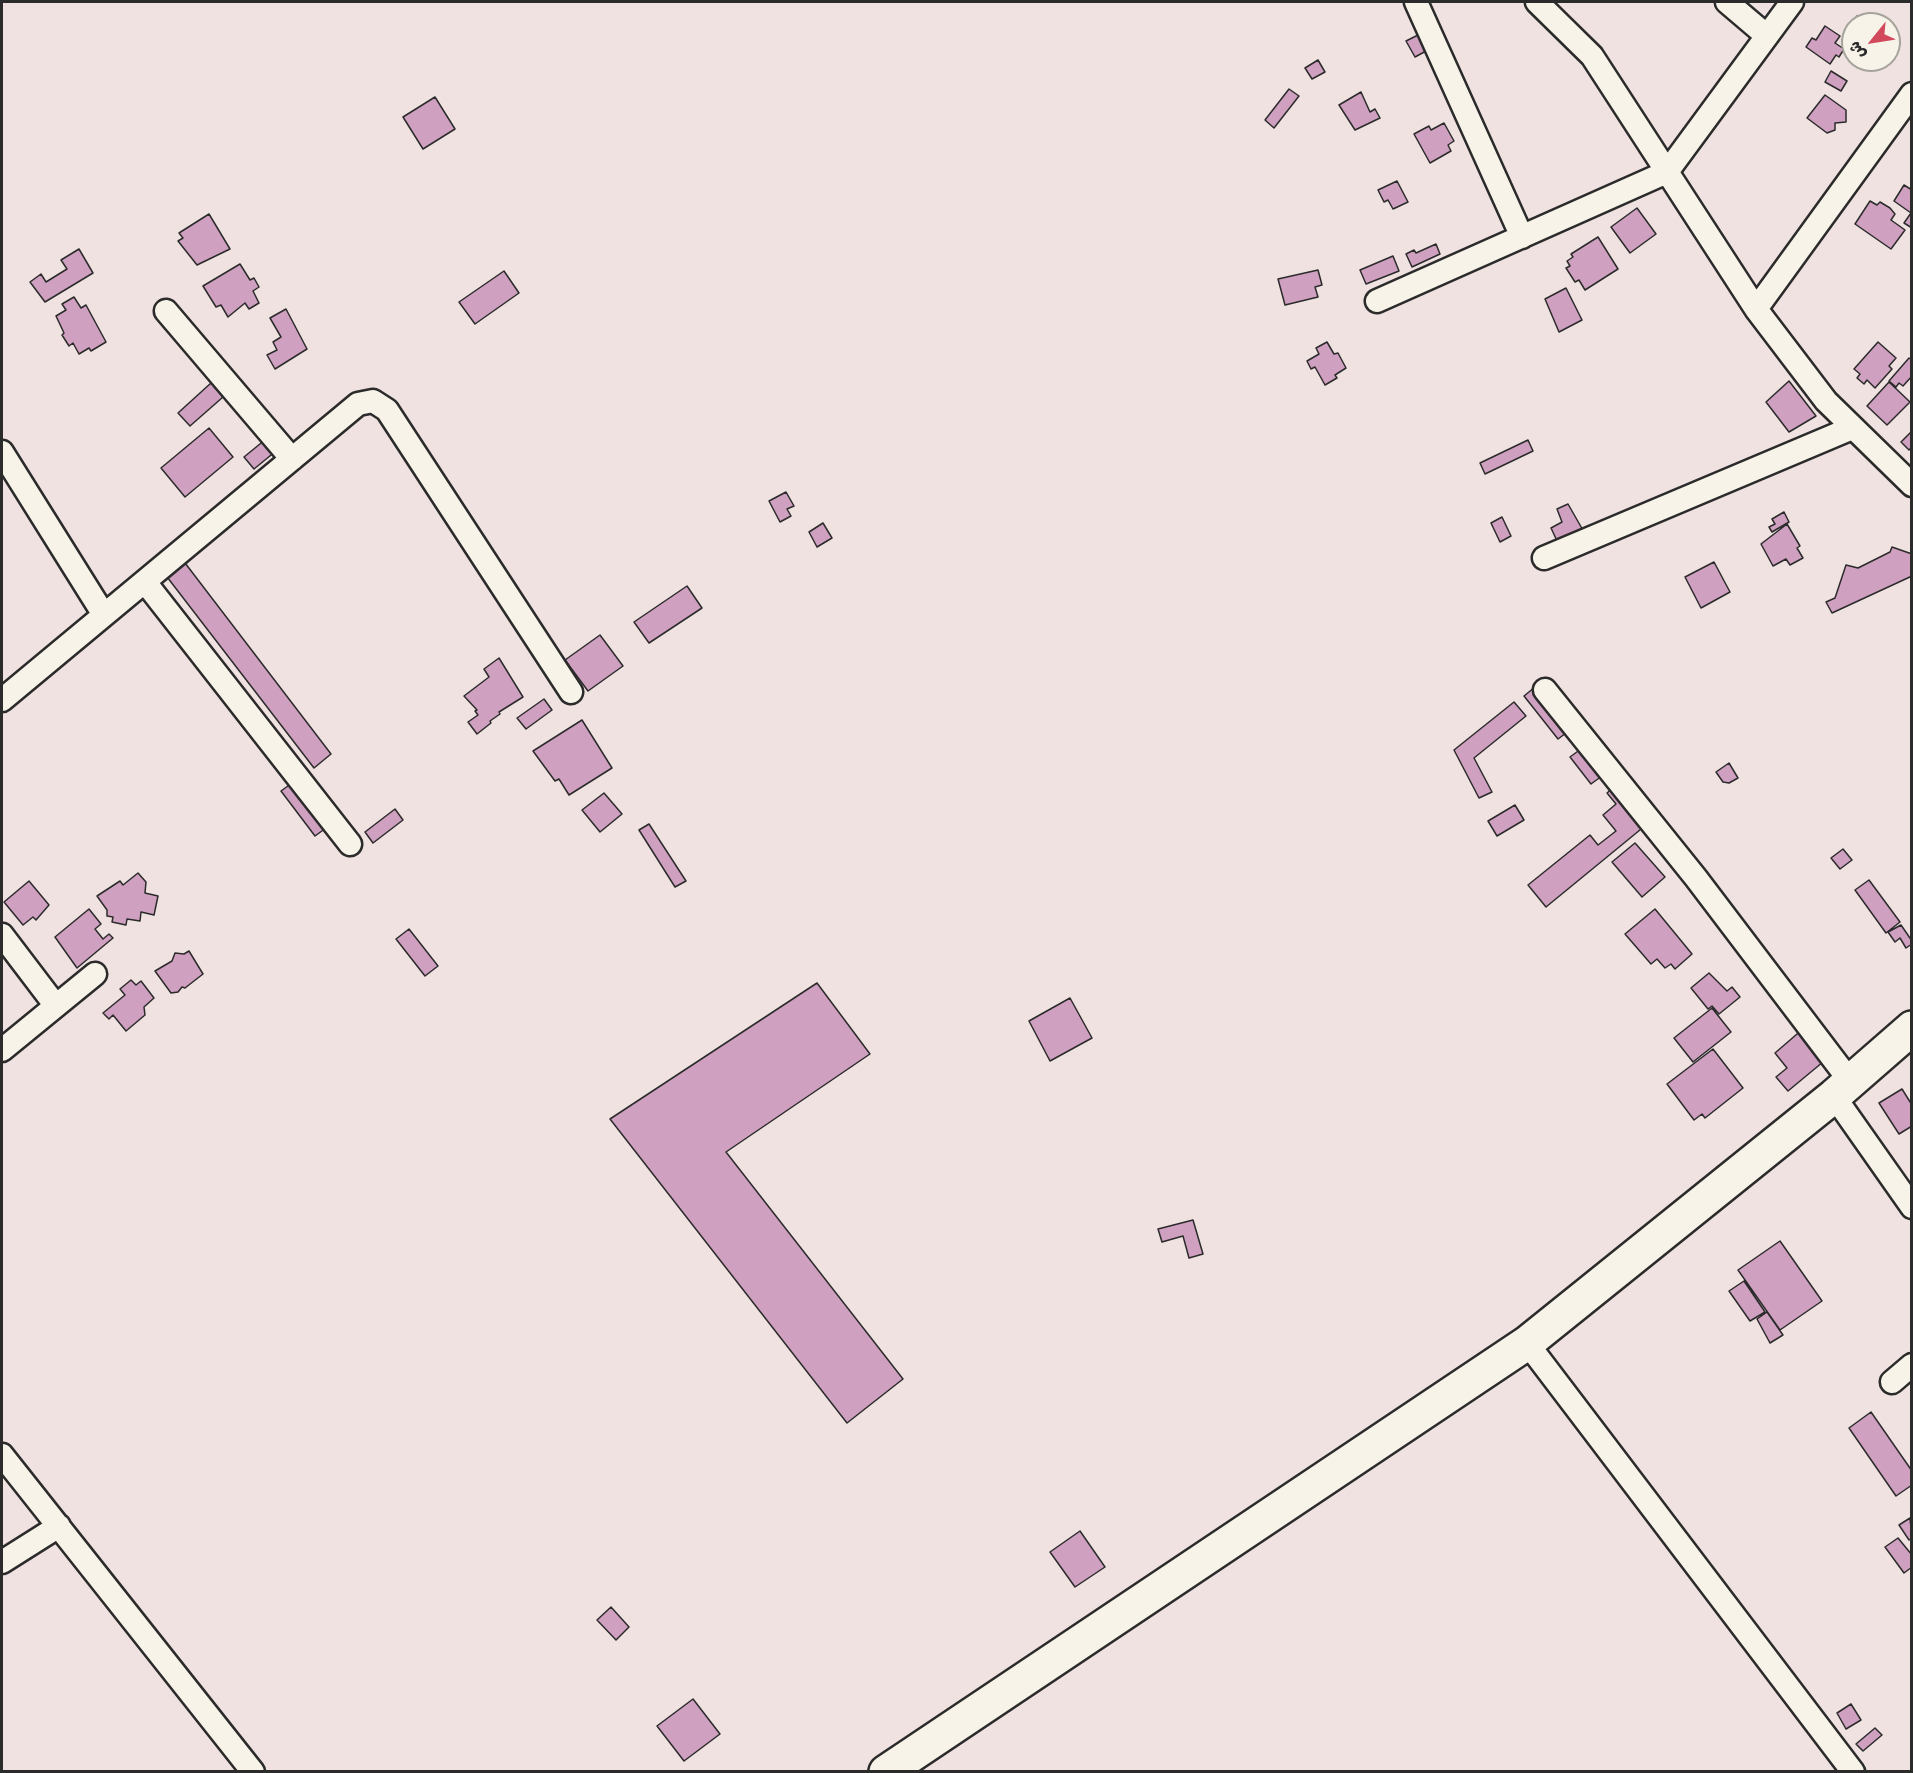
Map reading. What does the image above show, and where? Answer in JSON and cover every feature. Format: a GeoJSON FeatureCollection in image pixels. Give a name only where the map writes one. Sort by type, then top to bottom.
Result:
{"type":"FeatureCollection","features":[{"type":"Feature","properties":{"kind":"main road"},"geometry":{"type":"LineString","coordinates":[[886,1772],[1527,1343],[1842,1089],[1911,1028]]}},
{"type":"Feature","properties":{"kind":"street"},"geometry":{"type":"LineString","coordinates":[[1416,2],[1522,237]]}},
{"type":"Feature","properties":{"kind":"street"},"geometry":{"type":"LineString","coordinates":[[1537,2],[1592,56],[1756,309],[1826,400],[1911,485]]}},
{"type":"Feature","properties":{"kind":"street"},"geometry":{"type":"LineString","coordinates":[[1727,2],[1767,36]]}},
{"type":"Feature","properties":{"kind":"street"},"geometry":{"type":"LineString","coordinates":[[1377,302],[1667,171],[1792,2]]}},
{"type":"Feature","properties":{"kind":"street"},"geometry":{"type":"LineString","coordinates":[[1756,309],[1911,93]]}},
{"type":"Feature","properties":{"kind":"street"},"geometry":{"type":"LineString","coordinates":[[166,311],[292,459]]}},
{"type":"Feature","properties":{"kind":"street"},"geometry":{"type":"LineString","coordinates":[[2,700],[358,404],[373,400],[387,410],[571,692]]}},
{"type":"Feature","properties":{"kind":"street"},"geometry":{"type":"LineString","coordinates":[[1544,558],[1852,428]]}},
{"type":"Feature","properties":{"kind":"street"},"geometry":{"type":"LineString","coordinates":[[2,452],[104,615]]}},
{"type":"Feature","properties":{"kind":"street"},"geometry":{"type":"LineString","coordinates":[[145,582],[350,844]]}},
{"type":"Feature","properties":{"kind":"street"},"geometry":{"type":"LineString","coordinates":[[1545,690],[1696,878],[1842,1089],[1911,1207]]}},
{"type":"Feature","properties":{"kind":"street"},"geometry":{"type":"LineString","coordinates":[[2,935],[56,1006]]}},
{"type":"Feature","properties":{"kind":"street"},"geometry":{"type":"LineString","coordinates":[[2,1050],[95,974]]}},
{"type":"Feature","properties":{"kind":"street"},"geometry":{"type":"LineString","coordinates":[[1527,1343],[1853,1772]]}},
{"type":"Feature","properties":{"kind":"street"},"geometry":{"type":"LineString","coordinates":[[1892,1382],[1911,1365]]}},
{"type":"Feature","properties":{"kind":"street"},"geometry":{"type":"LineString","coordinates":[[2,1455],[253,1772]]}},
{"type":"Feature","properties":{"kind":"street"},"geometry":{"type":"LineString","coordinates":[[2,1562],[59,1526]]}},
{"type":"Feature","properties":{"kind":"building"},"geometry":{"type":"Polygon","coordinates":[[[1825,26],[1840,36],[1835,43],[1841,47],[1839,57],[1836,55],[1830,64],[1806,47],[1812,38],[1816,40],[1825,26]]]}},
{"type":"Feature","properties":{"kind":"building"},"geometry":{"type":"Polygon","coordinates":[[[1420,34],[1428,50],[1415,57],[1406,41],[1420,34]]]}},
{"type":"Feature","properties":{"kind":"building"},"geometry":{"type":"Polygon","coordinates":[[[1318,60],[1325,72],[1312,79],[1305,68],[1318,60]]]}},
{"type":"Feature","properties":{"kind":"building"},"geometry":{"type":"Polygon","coordinates":[[[1831,71],[1847,81],[1841,91],[1825,82],[1831,71]]]}},
{"type":"Feature","properties":{"kind":"building"},"geometry":{"type":"Polygon","coordinates":[[[1289,89],[1299,96],[1274,128],[1265,120],[1289,89]]]}},
{"type":"Feature","properties":{"kind":"building"},"geometry":{"type":"Polygon","coordinates":[[[1361,92],[1370,112],[1375,109],[1380,118],[1355,130],[1339,105],[1361,92]]]}},
{"type":"Feature","properties":{"kind":"building"},"geometry":{"type":"Polygon","coordinates":[[[1825,95],[1846,110],[1846,122],[1835,123],[1835,130],[1827,133],[1807,118],[1825,95]]]}},
{"type":"Feature","properties":{"kind":"building"},"geometry":{"type":"Polygon","coordinates":[[[435,97],[455,129],[423,149],[403,117],[435,97]]]}},
{"type":"Feature","properties":{"kind":"building"},"geometry":{"type":"Polygon","coordinates":[[[1444,123],[1454,141],[1448,145],[1451,151],[1430,163],[1414,134],[1429,126],[1431,130],[1444,123]]]}},
{"type":"Feature","properties":{"kind":"building"},"geometry":{"type":"Polygon","coordinates":[[[1397,181],[1408,202],[1393,209],[1388,200],[1384,202],[1378,190],[1397,181]]]}},
{"type":"Feature","properties":{"kind":"building"},"geometry":{"type":"Polygon","coordinates":[[[1904,185],[1912,190],[1912,228],[1904,223],[1911,213],[1894,201],[1904,185]]]}},
{"type":"Feature","properties":{"kind":"building"},"geometry":{"type":"Polygon","coordinates":[[[1870,201],[1877,205],[1880,202],[1890,208],[1895,214],[1891,220],[1905,230],[1891,249],[1855,224],[1870,201]]]}},
{"type":"Feature","properties":{"kind":"building"},"geometry":{"type":"Polygon","coordinates":[[[1637,208],[1656,234],[1630,253],[1611,227],[1637,208]]]}},
{"type":"Feature","properties":{"kind":"building"},"geometry":{"type":"Polygon","coordinates":[[[209,214],[230,249],[197,265],[178,241],[183,238],[179,233],[209,214]]]}},
{"type":"Feature","properties":{"kind":"building"},"geometry":{"type":"Polygon","coordinates":[[[1598,237],[1618,269],[1585,290],[1579,280],[1575,282],[1566,268],[1570,266],[1567,261],[1573,257],[1571,254],[1598,237]]]}},
{"type":"Feature","properties":{"kind":"building"},"geometry":{"type":"Polygon","coordinates":[[[1436,244],[1440,254],[1412,267],[1406,254],[1414,250],[1416,253],[1436,244]]]}},
{"type":"Feature","properties":{"kind":"building"},"geometry":{"type":"Polygon","coordinates":[[[79,249],[93,273],[45,302],[30,282],[41,274],[46,282],[67,269],[61,260],[79,249]]]}},
{"type":"Feature","properties":{"kind":"building"},"geometry":{"type":"Polygon","coordinates":[[[1393,256],[1399,271],[1366,284],[1360,270],[1393,256]]]}},
{"type":"Feature","properties":{"kind":"building"},"geometry":{"type":"Polygon","coordinates":[[[240,264],[250,280],[254,278],[259,287],[253,291],[259,303],[249,309],[245,303],[228,317],[221,305],[216,307],[203,286],[240,264]]]}},
{"type":"Feature","properties":{"kind":"building"},"geometry":{"type":"Polygon","coordinates":[[[1318,270],[1322,285],[1315,287],[1318,297],[1285,305],[1278,279],[1318,270]]]}},
{"type":"Feature","properties":{"kind":"building"},"geometry":{"type":"Polygon","coordinates":[[[504,271],[519,293],[475,324],[459,302],[504,271]]]}},
{"type":"Feature","properties":{"kind":"building"},"geometry":{"type":"Polygon","coordinates":[[[1566,288],[1582,320],[1559,332],[1545,299],[1566,288]]]}},
{"type":"Feature","properties":{"kind":"building"},"geometry":{"type":"Polygon","coordinates":[[[74,297],[81,308],[86,305],[106,342],[91,351],[89,348],[79,354],[73,343],[69,346],[62,335],[64,333],[56,316],[66,310],[62,304],[74,297]]]}},
{"type":"Feature","properties":{"kind":"building"},"geometry":{"type":"Polygon","coordinates":[[[286,309],[307,349],[275,369],[267,355],[277,350],[273,342],[281,337],[270,318],[286,309]]]}},
{"type":"Feature","properties":{"kind":"building"},"geometry":{"type":"Polygon","coordinates":[[[1327,342],[1334,354],[1338,353],[1346,368],[1335,375],[1337,378],[1325,385],[1315,367],[1311,369],[1307,361],[1319,354],[1316,348],[1327,342]]]}},
{"type":"Feature","properties":{"kind":"building"},"geometry":{"type":"Polygon","coordinates":[[[1878,342],[1896,358],[1889,366],[1892,369],[1875,388],[1867,380],[1864,384],[1857,378],[1860,374],[1854,369],[1878,342]]]}},
{"type":"Feature","properties":{"kind":"building"},"geometry":{"type":"Polygon","coordinates":[[[1909,358],[1912,360],[1912,376],[1903,386],[1899,383],[1896,387],[1889,381],[1909,358]]]}},
{"type":"Feature","properties":{"kind":"building"},"geometry":{"type":"Polygon","coordinates":[[[1789,381],[1816,416],[1789,432],[1766,402],[1789,381]]]}},
{"type":"Feature","properties":{"kind":"building"},"geometry":{"type":"Polygon","coordinates":[[[1889,382],[1910,402],[1887,425],[1867,406],[1889,382]]]}},
{"type":"Feature","properties":{"kind":"building"},"geometry":{"type":"Polygon","coordinates":[[[211,383],[223,397],[190,426],[178,413],[211,383]]]}},
{"type":"Feature","properties":{"kind":"building"},"geometry":{"type":"Polygon","coordinates":[[[209,428],[233,457],[185,497],[161,468],[209,428]]]}},
{"type":"Feature","properties":{"kind":"building"},"geometry":{"type":"Polygon","coordinates":[[[1912,431],[1912,447],[1909,450],[1901,442],[1912,431]]]}},
{"type":"Feature","properties":{"kind":"building"},"geometry":{"type":"Polygon","coordinates":[[[266,439],[276,451],[254,469],[244,457],[266,439]]]}},
{"type":"Feature","properties":{"kind":"building"},"geometry":{"type":"Polygon","coordinates":[[[1528,440],[1533,451],[1485,474],[1480,463],[1528,440]]]}},
{"type":"Feature","properties":{"kind":"building"},"geometry":{"type":"Polygon","coordinates":[[[786,492],[794,506],[787,509],[791,516],[780,522],[769,501],[786,492]]]}},
{"type":"Feature","properties":{"kind":"building"},"geometry":{"type":"Polygon","coordinates":[[[1568,504],[1584,532],[1558,543],[1551,528],[1562,522],[1557,509],[1568,504]]]}},
{"type":"Feature","properties":{"kind":"building"},"geometry":{"type":"Polygon","coordinates":[[[1784,512],[1789,522],[1772,532],[1769,527],[1775,524],[1772,519],[1784,512]]]}},
{"type":"Feature","properties":{"kind":"building"},"geometry":{"type":"Polygon","coordinates":[[[1502,517],[1511,536],[1500,542],[1491,523],[1502,517]]]}},
{"type":"Feature","properties":{"kind":"building"},"geometry":{"type":"Polygon","coordinates":[[[823,523],[832,538],[817,547],[809,532],[823,523]]]}},
{"type":"Feature","properties":{"kind":"building"},"geometry":{"type":"Polygon","coordinates":[[[1787,524],[1800,546],[1797,548],[1803,558],[1790,565],[1786,559],[1773,566],[1761,544],[1787,524]]]}},
{"type":"Feature","properties":{"kind":"building"},"geometry":{"type":"Polygon","coordinates":[[[1892,547],[1912,554],[1912,576],[1832,613],[1826,602],[1835,598],[1846,565],[1858,568],[1890,552],[1892,547]]]}},
{"type":"Feature","properties":{"kind":"building"},"geometry":{"type":"Polygon","coordinates":[[[182,559],[331,754],[314,768],[164,573],[182,559]]]}},
{"type":"Feature","properties":{"kind":"building"},"geometry":{"type":"Polygon","coordinates":[[[1714,562],[1730,592],[1701,608],[1685,577],[1714,562]]]}},
{"type":"Feature","properties":{"kind":"building"},"geometry":{"type":"Polygon","coordinates":[[[687,586],[702,608],[649,643],[634,622],[687,586]]]}},
{"type":"Feature","properties":{"kind":"building"},"geometry":{"type":"Polygon","coordinates":[[[600,635],[623,666],[588,691],[565,660],[600,635]]]}},
{"type":"Feature","properties":{"kind":"building"},"geometry":{"type":"Polygon","coordinates":[[[499,658],[523,697],[499,712],[500,714],[490,721],[491,723],[477,734],[468,722],[478,715],[475,711],[477,710],[464,696],[489,677],[484,669],[499,658]]]}},
{"type":"Feature","properties":{"kind":"building"},"geometry":{"type":"Polygon","coordinates":[[[1535,687],[1570,730],[1558,739],[1524,696],[1535,687]]]}},
{"type":"Feature","properties":{"kind":"building"},"geometry":{"type":"Polygon","coordinates":[[[544,699],[552,710],[526,729],[517,718],[544,699]]]}},
{"type":"Feature","properties":{"kind":"building"},"geometry":{"type":"Polygon","coordinates":[[[1514,702],[1526,716],[1474,758],[1492,792],[1479,798],[1454,750],[1514,702]]]}},
{"type":"Feature","properties":{"kind":"building"},"geometry":{"type":"Polygon","coordinates":[[[582,720],[612,768],[569,795],[559,779],[555,781],[533,751],[582,720]]]}},
{"type":"Feature","properties":{"kind":"building"},"geometry":{"type":"Polygon","coordinates":[[[1585,746],[1606,773],[1591,784],[1570,757],[1585,746]]]}},
{"type":"Feature","properties":{"kind":"building"},"geometry":{"type":"Polygon","coordinates":[[[1729,763],[1738,778],[1729,783],[1723,782],[1716,772],[1729,763]]]}},
{"type":"Feature","properties":{"kind":"building"},"geometry":{"type":"Polygon","coordinates":[[[292,783],[326,828],[315,836],[281,791],[292,783]]]}},
{"type":"Feature","properties":{"kind":"building"},"geometry":{"type":"Polygon","coordinates":[[[1614,787],[1646,825],[1546,907],[1528,885],[1590,835],[1598,845],[1616,831],[1603,815],[1616,804],[1607,793],[1614,787]]]}},
{"type":"Feature","properties":{"kind":"building"},"geometry":{"type":"Polygon","coordinates":[[[604,793],[622,814],[600,832],[582,810],[604,793]]]}},
{"type":"Feature","properties":{"kind":"building"},"geometry":{"type":"Polygon","coordinates":[[[1515,805],[1524,820],[1497,836],[1488,821],[1515,805]]]}},
{"type":"Feature","properties":{"kind":"building"},"geometry":{"type":"Polygon","coordinates":[[[395,809],[403,820],[373,843],[365,832],[395,809]]]}},
{"type":"Feature","properties":{"kind":"building"},"geometry":{"type":"Polygon","coordinates":[[[649,824],[686,881],[675,887],[639,830],[649,824]]]}},
{"type":"Feature","properties":{"kind":"building"},"geometry":{"type":"Polygon","coordinates":[[[1635,843],[1665,877],[1642,897],[1612,862],[1635,843]]]}},
{"type":"Feature","properties":{"kind":"building"},"geometry":{"type":"Polygon","coordinates":[[[1843,849],[1852,860],[1840,869],[1831,858],[1843,849]]]}},
{"type":"Feature","properties":{"kind":"building"},"geometry":{"type":"Polygon","coordinates":[[[138,873],[146,882],[145,893],[158,896],[154,915],[141,912],[140,921],[127,919],[126,925],[112,922],[113,917],[107,916],[107,910],[97,896],[120,881],[123,885],[138,873]]]}},
{"type":"Feature","properties":{"kind":"building"},"geometry":{"type":"Polygon","coordinates":[[[1869,880],[1900,922],[1886,933],[1855,890],[1869,880]]]}},
{"type":"Feature","properties":{"kind":"building"},"geometry":{"type":"Polygon","coordinates":[[[29,881],[49,905],[36,920],[33,917],[23,925],[4,902],[29,881]]]}},
{"type":"Feature","properties":{"kind":"building"},"geometry":{"type":"Polygon","coordinates":[[[89,909],[101,924],[95,929],[103,939],[109,934],[113,938],[77,968],[55,937],[89,909]]]}},
{"type":"Feature","properties":{"kind":"building"},"geometry":{"type":"Polygon","coordinates":[[[1655,909],[1692,954],[1675,969],[1671,964],[1665,968],[1657,959],[1651,964],[1625,934],[1655,909]]]}},
{"type":"Feature","properties":{"kind":"building"},"geometry":{"type":"Polygon","coordinates":[[[1901,925],[1912,941],[1912,944],[1906,948],[1900,938],[1895,942],[1888,932],[1901,925]]]}},
{"type":"Feature","properties":{"kind":"building"},"geometry":{"type":"Polygon","coordinates":[[[409,929],[438,966],[425,976],[396,939],[409,929]]]}},
{"type":"Feature","properties":{"kind":"building"},"geometry":{"type":"Polygon","coordinates":[[[189,951],[203,974],[185,988],[182,987],[178,992],[171,993],[155,971],[172,961],[175,953],[184,954],[189,951]]]}},
{"type":"Feature","properties":{"kind":"building"},"geometry":{"type":"Polygon","coordinates":[[[1709,973],[1727,991],[1732,987],[1740,997],[1719,1014],[1712,1006],[1708,1009],[1691,988],[1709,973]]]}},
{"type":"Feature","properties":{"kind":"building"},"geometry":{"type":"Polygon","coordinates":[[[131,980],[136,985],[141,981],[154,998],[144,1007],[145,1015],[126,1031],[113,1015],[109,1019],[103,1013],[125,995],[120,989],[131,980]]]}},
{"type":"Feature","properties":{"kind":"building"},"geometry":{"type":"Polygon","coordinates":[[[817,983],[870,1054],[726,1152],[903,1379],[847,1423],[610,1119],[817,983]]]}},
{"type":"Feature","properties":{"kind":"building"},"geometry":{"type":"Polygon","coordinates":[[[1070,998],[1092,1038],[1050,1061],[1029,1021],[1070,998]]]}},
{"type":"Feature","properties":{"kind":"building"},"geometry":{"type":"Polygon","coordinates":[[[1712,1008],[1731,1032],[1693,1062],[1674,1038],[1712,1008]]]}},
{"type":"Feature","properties":{"kind":"building"},"geometry":{"type":"Polygon","coordinates":[[[1804,1028],[1829,1057],[1788,1091],[1776,1077],[1787,1068],[1775,1053],[1804,1028]]]}},
{"type":"Feature","properties":{"kind":"building"},"geometry":{"type":"Polygon","coordinates":[[[1713,1049],[1743,1088],[1705,1118],[1702,1114],[1694,1120],[1667,1084],[1713,1049]]]}},
{"type":"Feature","properties":{"kind":"building"},"geometry":{"type":"Polygon","coordinates":[[[1902,1089],[1912,1105],[1912,1126],[1899,1134],[1879,1103],[1902,1089]]]}},
{"type":"Feature","properties":{"kind":"building"},"geometry":{"type":"Polygon","coordinates":[[[1193,1220],[1203,1254],[1189,1258],[1183,1236],[1162,1242],[1158,1229],[1193,1220]]]}},
{"type":"Feature","properties":{"kind":"building"},"geometry":{"type":"Polygon","coordinates":[[[1780,1241],[1822,1301],[1780,1330],[1738,1270],[1780,1241]]]}},
{"type":"Feature","properties":{"kind":"building"},"geometry":{"type":"Polygon","coordinates":[[[1744,1281],[1765,1312],[1750,1321],[1729,1291],[1744,1281]]]}},
{"type":"Feature","properties":{"kind":"building"},"geometry":{"type":"Polygon","coordinates":[[[1767,1312],[1783,1335],[1770,1343],[1757,1319],[1767,1312]]]}},
{"type":"Feature","properties":{"kind":"building"},"geometry":{"type":"Polygon","coordinates":[[[1871,1412],[1912,1471],[1912,1485],[1896,1496],[1849,1428],[1871,1412]]]}},
{"type":"Feature","properties":{"kind":"building"},"geometry":{"type":"Polygon","coordinates":[[[1910,1518],[1912,1538],[1909,1540],[1899,1525],[1910,1518]]]}},
{"type":"Feature","properties":{"kind":"building"},"geometry":{"type":"Polygon","coordinates":[[[1080,1531],[1105,1567],[1075,1587],[1050,1552],[1080,1531]]]}},
{"type":"Feature","properties":{"kind":"building"},"geometry":{"type":"Polygon","coordinates":[[[1898,1538],[1912,1555],[1912,1567],[1904,1573],[1885,1547],[1898,1538]]]}},
{"type":"Feature","properties":{"kind":"building"},"geometry":{"type":"Polygon","coordinates":[[[611,1607],[629,1627],[616,1640],[597,1620],[611,1607]]]}},
{"type":"Feature","properties":{"kind":"building"},"geometry":{"type":"Polygon","coordinates":[[[693,1699],[720,1734],[684,1761],[657,1726],[693,1699]]]}},
{"type":"Feature","properties":{"kind":"building"},"geometry":{"type":"Polygon","coordinates":[[[1851,1704],[1861,1720],[1846,1729],[1837,1713],[1851,1704]]]}},
{"type":"Feature","properties":{"kind":"building"},"geometry":{"type":"Polygon","coordinates":[[[1875,1728],[1882,1735],[1863,1751],[1856,1744],[1875,1728]]]}}]}
